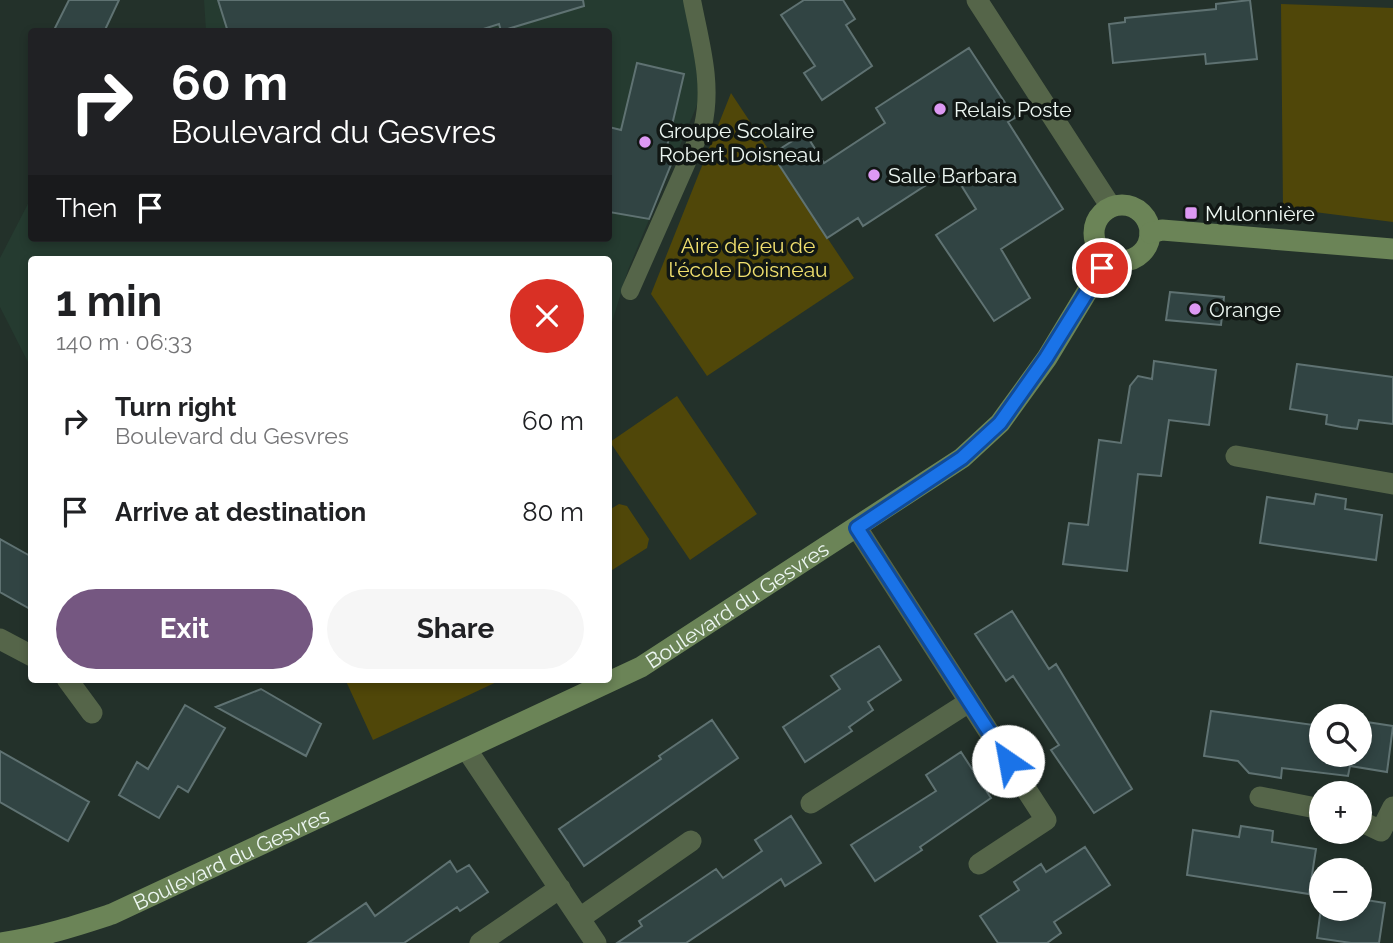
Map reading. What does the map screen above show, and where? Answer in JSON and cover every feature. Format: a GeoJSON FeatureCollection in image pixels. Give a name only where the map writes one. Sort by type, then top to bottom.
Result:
{"type":"FeatureCollection","features":[{"type":"Feature","properties":{"kind":"street"},"geometry":{"type":"LineString","coordinates":[[977,0],[1111,207]]}},
{"type":"Feature","properties":{"kind":"street"},"geometry":{"type":"LineString","coordinates":[[1128,205],[1146,219],[1150,233],[1148,242],[1138,255],[1122,261],[1108,257],[1100,250],[1094,228],[1100,215],[1111,207],[1128,205]]}},
{"type":"Feature","properties":{"kind":"street"},"geometry":{"type":"LineString","coordinates":[[1150,233],[1163,230],[1393,249]]}},
{"type":"Feature","properties":{"kind":"street","name":"Boulevard du Gesvres"},"geometry":{"type":"LineString","coordinates":[[612,681],[641,667],[962,458],[1000,423],[1046,358],[1108,257]]}},
{"type":"Feature","properties":{"kind":"street"},"geometry":{"type":"LineString","coordinates":[[1236,456],[1393,484]]}},
{"type":"Feature","properties":{"kind":"street"},"geometry":{"type":"LineString","coordinates":[[857,528],[1046,820],[979,864]]}},
{"type":"Feature","properties":{"kind":"street"},"geometry":{"type":"LineString","coordinates":[[0,639],[28,654]]}},
{"type":"Feature","properties":{"kind":"street"},"geometry":{"type":"LineString","coordinates":[[70,683],[92,713]]}},
{"type":"Feature","properties":{"kind":"street","name":"Boulevard du Gesvres"},"geometry":{"type":"LineString","coordinates":[[0,943],[63,930],[112,914],[607,683]]}},
{"type":"Feature","properties":{"kind":"street"},"geometry":{"type":"LineString","coordinates":[[811,803],[969,702]]}},
{"type":"Feature","properties":{"kind":"street"},"geometry":{"type":"LineString","coordinates":[[467,750],[596,943]]}},
{"type":"Feature","properties":{"kind":"street"},"geometry":{"type":"LineString","coordinates":[[1260,797],[1309,807]]}},
{"type":"Feature","properties":{"kind":"street"},"geometry":{"type":"LineString","coordinates":[[1372,827],[1381,831],[1393,807]]}},
{"type":"Feature","properties":{"kind":"street"},"geometry":{"type":"LineString","coordinates":[[580,919],[691,841]]}},
{"type":"Feature","properties":{"kind":"street"},"geometry":{"type":"LineString","coordinates":[[480,943],[560,888]]}},
{"type":"Feature","properties":{"kind":"lane"},"geometry":{"type":"LineString","coordinates":[[630,291],[704,126],[707,112],[707,77],[692,0]]}},
{"type":"Feature","properties":{"kind":"shaded area","name":"Groupe Scolaire Robert Doisneau"},"geometry":{"type":"Polygon","coordinates":[[[204,0],[686,0],[705,86],[628,270],[612,322],[612,256],[28,256],[28,362],[0,307],[0,258],[28,204],[28,242],[612,242],[612,28],[206,28],[204,0]]]}},
{"type":"Feature","properties":{"kind":"green space"},"geometry":{"type":"Polygon","coordinates":[[[1281,4],[1393,8],[1393,222],[1283,208],[1281,4]]]}},
{"type":"Feature","properties":{"kind":"green space","name":"Aire de jeu de l'école Doisneau"},"geometry":{"type":"Polygon","coordinates":[[[731,93],[854,278],[707,376],[651,294],[731,93]]]}},
{"type":"Feature","properties":{"kind":"green space"},"geometry":{"type":"Polygon","coordinates":[[[677,396],[757,514],[690,560],[612,445],[612,441],[677,396]]]}},
{"type":"Feature","properties":{"kind":"green space"},"geometry":{"type":"Polygon","coordinates":[[[619,504],[627,506],[649,539],[647,548],[612,570],[612,508],[619,504]]]}},
{"type":"Feature","properties":{"kind":"green space"},"geometry":{"type":"Polygon","coordinates":[[[347,683],[494,683],[373,740],[347,683]]]}},
{"type":"Feature","properties":{"kind":"building"},"geometry":{"type":"Polygon","coordinates":[[[69,0],[119,0],[106,28],[55,28],[69,0]]]}},
{"type":"Feature","properties":{"kind":"building"},"geometry":{"type":"Polygon","coordinates":[[[218,0],[583,0],[584,6],[511,28],[500,28],[499,24],[486,28],[227,28],[218,0]]]}},
{"type":"Feature","properties":{"kind":"building"},"geometry":{"type":"Polygon","coordinates":[[[804,0],[843,0],[855,19],[846,25],[872,66],[822,100],[804,73],[815,66],[781,15],[804,0]]]}},
{"type":"Feature","properties":{"kind":"building"},"geometry":{"type":"Polygon","coordinates":[[[1250,0],[1257,59],[1206,64],[1205,54],[1113,63],[1109,24],[1125,22],[1125,18],[1216,9],[1216,4],[1250,0]]]}},
{"type":"Feature","properties":{"kind":"building"},"geometry":{"type":"Polygon","coordinates":[[[969,48],[1015,118],[1008,122],[1063,209],[1001,249],[1030,298],[994,321],[936,235],[976,209],[951,169],[863,226],[858,218],[827,238],[772,154],[805,133],[824,163],[885,123],[876,108],[969,48]]]}},
{"type":"Feature","properties":{"kind":"building"},"geometry":{"type":"Polygon","coordinates":[[[637,63],[684,74],[665,155],[674,157],[649,219],[612,213],[612,128],[621,130],[637,63]]]}},
{"type":"Feature","properties":{"kind":"building","name":"Orange"},"geometry":{"type":"Polygon","coordinates":[[[1170,292],[1224,297],[1221,325],[1166,320],[1170,292]]]}},
{"type":"Feature","properties":{"kind":"building"},"geometry":{"type":"Polygon","coordinates":[[[1154,361],[1216,370],[1209,425],[1169,420],[1161,476],[1138,474],[1127,571],[1063,564],[1069,523],[1088,525],[1099,440],[1121,443],[1130,386],[1138,376],[1152,379],[1154,361]]]}},
{"type":"Feature","properties":{"kind":"building"},"geometry":{"type":"Polygon","coordinates":[[[1297,364],[1393,377],[1393,424],[1359,420],[1357,429],[1341,427],[1326,424],[1327,415],[1290,409],[1297,364]]]}},
{"type":"Feature","properties":{"kind":"building"},"geometry":{"type":"Polygon","coordinates":[[[1316,494],[1346,499],[1345,509],[1382,515],[1376,560],[1260,543],[1267,497],[1314,504],[1316,494]]]}},
{"type":"Feature","properties":{"kind":"building"},"geometry":{"type":"Polygon","coordinates":[[[0,539],[28,555],[28,608],[0,592],[0,539]]]}},
{"type":"Feature","properties":{"kind":"building"},"geometry":{"type":"Polygon","coordinates":[[[1012,611],[1049,669],[1056,664],[1132,789],[1094,813],[1051,750],[1059,745],[1013,676],[1006,681],[975,634],[1012,611]]]}},
{"type":"Feature","properties":{"kind":"building"},"geometry":{"type":"Polygon","coordinates":[[[879,646],[901,680],[868,702],[873,710],[849,727],[852,731],[805,762],[783,727],[840,689],[831,676],[879,646]]]}},
{"type":"Feature","properties":{"kind":"building"},"geometry":{"type":"Polygon","coordinates":[[[261,689],[321,724],[306,756],[216,707],[261,689]]]}},
{"type":"Feature","properties":{"kind":"building"},"geometry":{"type":"Polygon","coordinates":[[[185,705],[225,728],[188,792],[178,786],[159,818],[119,795],[137,762],[148,769],[185,705]]]}},
{"type":"Feature","properties":{"kind":"building"},"geometry":{"type":"Polygon","coordinates":[[[1211,711],[1309,724],[1309,767],[1350,767],[1348,776],[1282,768],[1281,778],[1249,773],[1238,761],[1204,756],[1211,711]]]}},
{"type":"Feature","properties":{"kind":"building"},"geometry":{"type":"Polygon","coordinates":[[[712,720],[738,758],[584,866],[559,829],[661,759],[659,756],[712,720]]]}},
{"type":"Feature","properties":{"kind":"building"},"geometry":{"type":"Polygon","coordinates":[[[1372,723],[1393,726],[1387,772],[1356,767],[1372,767],[1372,723]]]}},
{"type":"Feature","properties":{"kind":"building"},"geometry":{"type":"Polygon","coordinates":[[[0,751],[89,802],[68,841],[0,802],[0,751]]]}},
{"type":"Feature","properties":{"kind":"building"},"geometry":{"type":"Polygon","coordinates":[[[961,752],[991,798],[920,847],[922,850],[875,881],[851,845],[936,791],[926,775],[961,752]]]}},
{"type":"Feature","properties":{"kind":"building"},"geometry":{"type":"Polygon","coordinates":[[[791,816],[821,863],[785,886],[781,879],[686,943],[617,943],[642,926],[639,921],[716,869],[723,878],[762,851],[755,840],[791,816]]]}},
{"type":"Feature","properties":{"kind":"building"},"geometry":{"type":"Polygon","coordinates":[[[1241,826],[1273,831],[1272,842],[1316,849],[1315,858],[1309,858],[1309,894],[1187,875],[1193,830],[1239,837],[1241,826]]]}},
{"type":"Feature","properties":{"kind":"building"},"geometry":{"type":"Polygon","coordinates":[[[1085,847],[1110,885],[1054,922],[1061,933],[1047,943],[998,943],[980,916],[1019,890],[1014,882],[1041,864],[1046,872],[1085,847]]]}},
{"type":"Feature","properties":{"kind":"building"},"geometry":{"type":"Polygon","coordinates":[[[450,861],[457,872],[469,865],[488,892],[460,911],[457,907],[404,943],[308,943],[366,903],[375,916],[450,861]]]}},
{"type":"Feature","properties":{"kind":"building"},"geometry":{"type":"Polygon","coordinates":[[[1372,901],[1385,903],[1379,943],[1351,943],[1317,938],[1319,921],[1372,921],[1372,901]]]}},
{"type":"Feature","properties":{"kind":"place","name":"Relais Poste"},"geometry":{"type":"Point","coordinates":[940,109]}},
{"type":"Feature","properties":{"kind":"place","name":"Groupe Scolaire Robert Doisneau"},"geometry":{"type":"Point","coordinates":[645,142]}},
{"type":"Feature","properties":{"kind":"place","name":"Salle Barbara"},"geometry":{"type":"Point","coordinates":[874,175]}},
{"type":"Feature","properties":{"kind":"place","name":"Mulonnière"},"geometry":{"type":"Point","coordinates":[1191,213]}},
{"type":"Feature","properties":{"kind":"place","name":"Orange"},"geometry":{"type":"Point","coordinates":[1195,309]}},
{"type":"Feature","properties":{"kind":"route"},"geometry":{"type":"LineString","coordinates":[[1008,761],[857,528],[962,458],[1000,423],[1046,358],[1102,268]]}}]}
